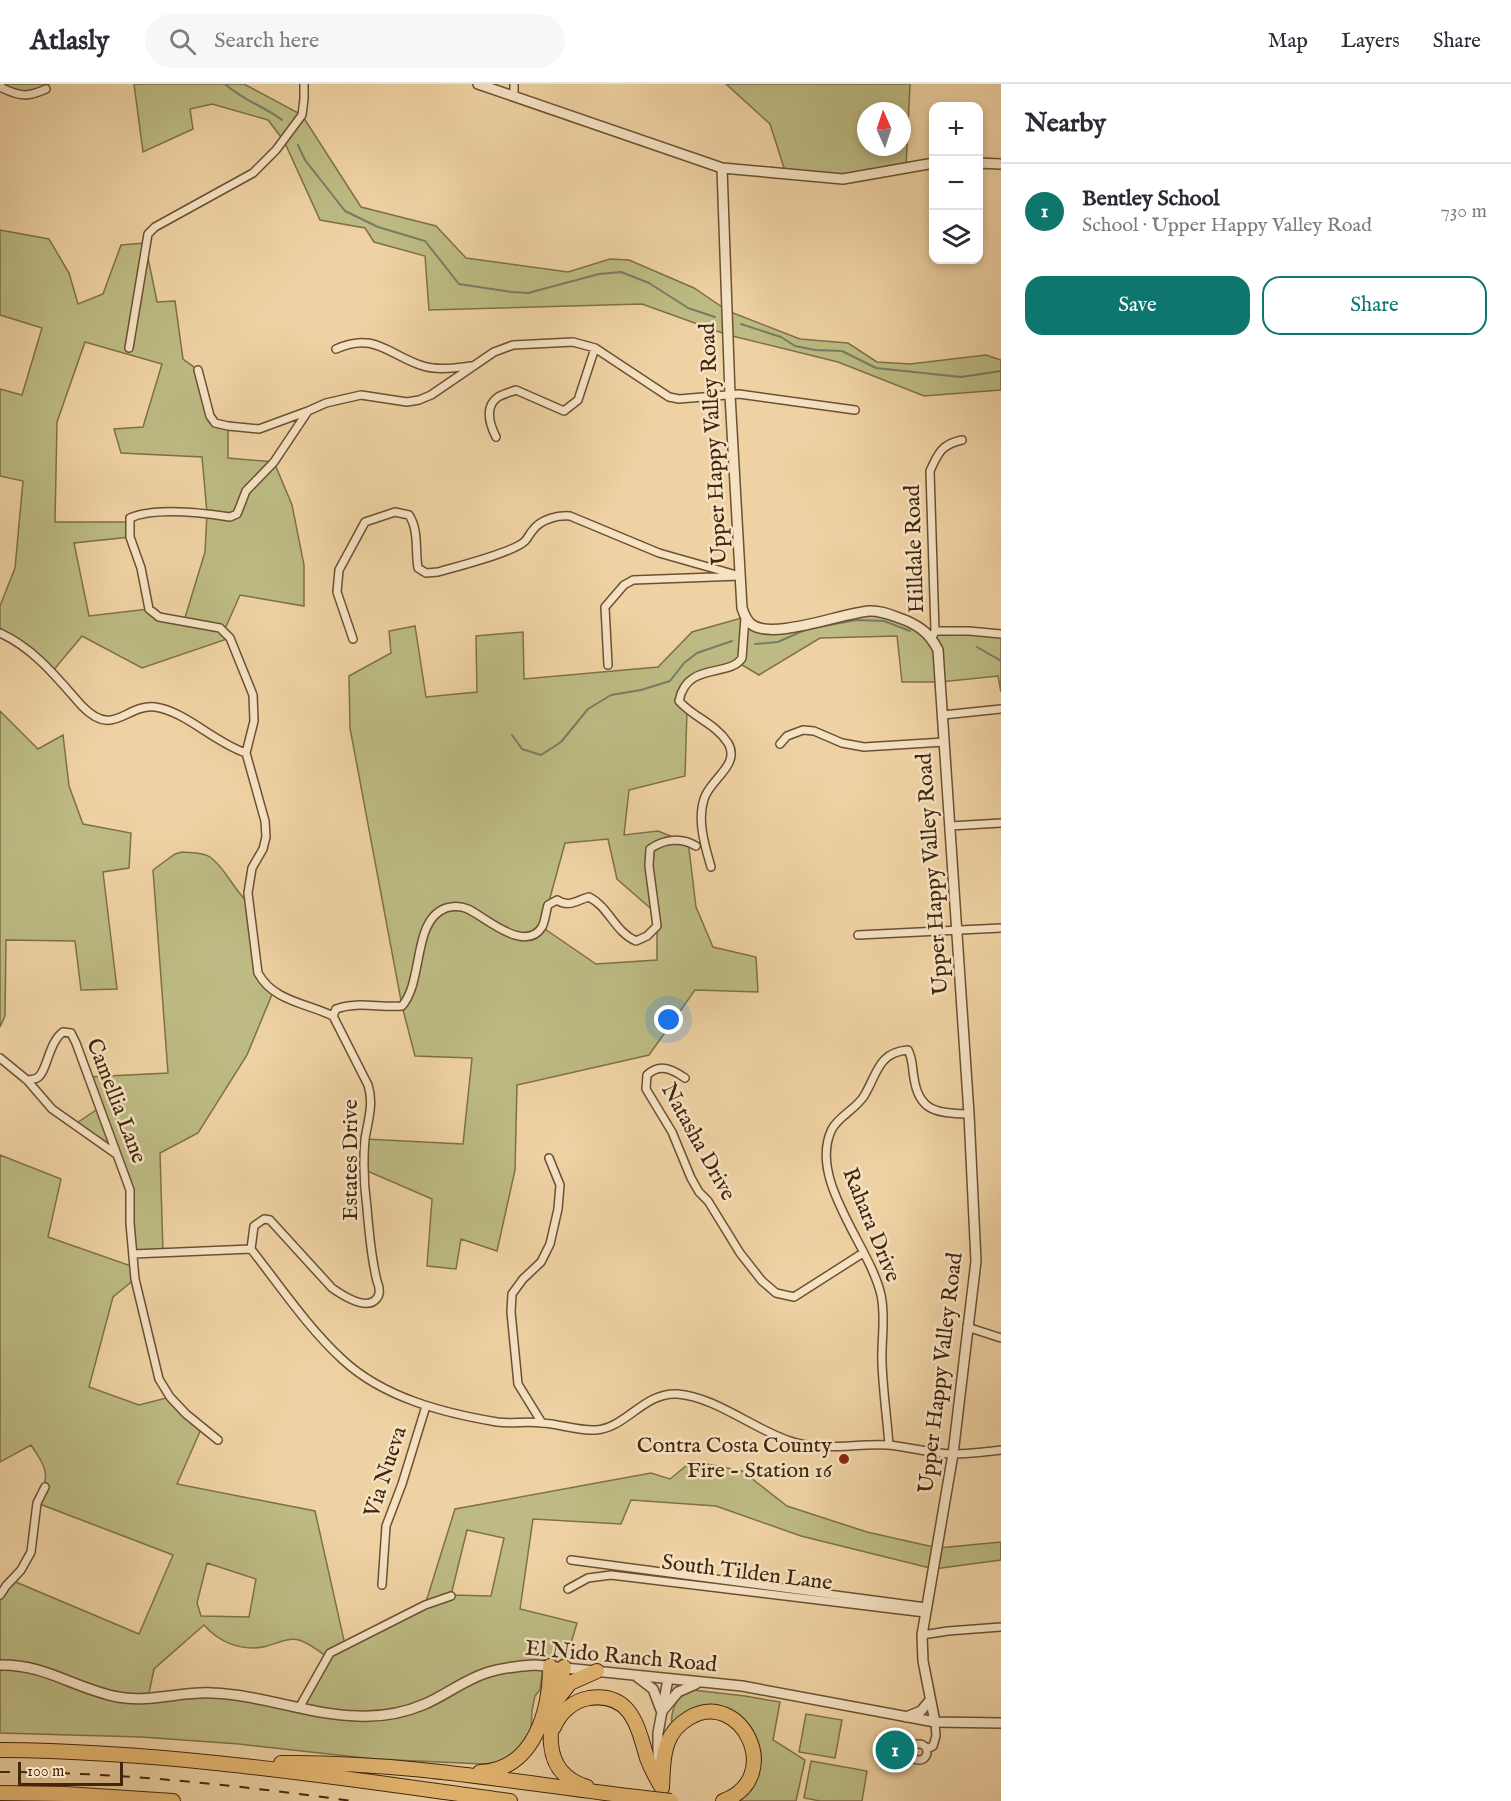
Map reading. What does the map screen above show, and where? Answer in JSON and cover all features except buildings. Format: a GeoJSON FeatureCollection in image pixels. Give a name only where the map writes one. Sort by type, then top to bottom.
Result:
{"type":"FeatureCollection","features":[{"type":"Feature","properties":{"kind":"highway"},"geometry":{"type":"LineString","coordinates":[[557,1667],[551,1745],[554,1759],[560,1769],[574,1782],[594,1789],[645,1798]]}},
{"type":"Feature","properties":{"kind":"highway"},"geometry":{"type":"LineString","coordinates":[[454,1773],[498,1769],[515,1761],[526,1752],[538,1729],[550,1677],[557,1667]]}},
{"type":"Feature","properties":{"kind":"highway"},"geometry":{"type":"LineString","coordinates":[[555,1704],[564,1688],[570,1683],[597,1671]]}},
{"type":"Feature","properties":{"kind":"highway"},"geometry":{"type":"LineString","coordinates":[[551,1745],[555,1725],[567,1708],[588,1698],[614,1701],[626,1708],[635,1719],[650,1766],[662,1788]]}},
{"type":"Feature","properties":{"kind":"highway"},"geometry":{"type":"LineString","coordinates":[[662,1788],[664,1754],[672,1733],[681,1723],[694,1715],[716,1713],[726,1716],[743,1727],[752,1746],[754,1757],[754,1765],[746,1785],[723,1801]]}},
{"type":"Feature","properties":{"kind":"highway"},"geometry":{"type":"LineString","coordinates":[[0,1750],[107,1753],[243,1765],[510,1801]]}},
{"type":"Feature","properties":{"kind":"highway"},"geometry":{"type":"LineString","coordinates":[[243,1765],[336,1764],[454,1773],[671,1801]]}},
{"type":"Feature","properties":{"kind":"highway"},"geometry":{"type":"LineString","coordinates":[[0,1793],[173,1801]]}},
{"type":"Feature","properties":{"kind":"street"},"geometry":{"type":"LineString","coordinates":[[0,84],[2,88],[17,95],[32,96],[46,90]]}},
{"type":"Feature","properties":{"kind":"street"},"geometry":{"type":"LineString","coordinates":[[129,348],[148,234],[155,227],[253,173],[276,150],[302,115],[304,84]]}},
{"type":"Feature","properties":{"kind":"street"},"geometry":{"type":"LineString","coordinates":[[478,84],[722,168],[843,179],[929,164]]}},
{"type":"Feature","properties":{"kind":"street"},"geometry":{"type":"LineString","coordinates":[[514,84],[514,96]]}},
{"type":"Feature","properties":{"kind":"street"},"geometry":{"type":"LineString","coordinates":[[983,163],[1001,164]]}},
{"type":"Feature","properties":{"kind":"street","name":"Upper Happy Valley Road"},"geometry":{"type":"LineString","coordinates":[[722,168],[730,395],[742,608],[745,617]]}},
{"type":"Feature","properties":{"kind":"street"},"geometry":{"type":"LineString","coordinates":[[336,348],[349,343],[369,342],[420,365],[438,369],[474,366]]}},
{"type":"Feature","properties":{"kind":"street"},"geometry":{"type":"LineString","coordinates":[[198,370],[210,416],[215,423],[260,429],[337,400],[361,395],[407,402],[418,400],[431,395],[494,352],[513,345],[573,342],[595,348],[669,397],[696,399],[752,395],[855,410]]}},
{"type":"Feature","properties":{"kind":"street"},"geometry":{"type":"LineString","coordinates":[[496,437],[490,425],[489,411],[497,397],[516,390],[564,411],[578,400],[595,348]]}},
{"type":"Feature","properties":{"kind":"street"},"geometry":{"type":"LineString","coordinates":[[308,411],[274,462],[246,491],[237,514],[230,517],[181,512],[137,515],[130,518],[129,522],[130,537],[141,568],[149,609],[159,617],[220,628],[230,638],[253,695],[254,721],[246,753],[265,821],[266,837],[263,849],[252,868],[248,893],[258,973],[263,983],[273,992],[333,1016],[336,1009],[348,1004],[402,1006],[408,999],[413,984],[427,924],[436,913],[458,906],[468,909],[498,928],[519,936],[533,935],[542,927],[548,905],[557,900],[564,904],[575,903],[589,897],[597,901],[618,929],[636,941],[647,936],[657,926],[650,849],[658,843],[678,840],[688,841],[696,846]]}},
{"type":"Feature","properties":{"kind":"street","name":"Hilldale Road"},"geometry":{"type":"LineString","coordinates":[[934,635],[930,471],[937,456],[948,443],[962,440]]}},
{"type":"Feature","properties":{"kind":"street"},"geometry":{"type":"LineString","coordinates":[[353,639],[337,592],[339,570],[364,522],[395,512],[409,514],[415,524],[415,553],[418,568],[426,573],[438,572],[513,548],[525,542],[534,528],[546,520],[561,515],[570,516],[659,553],[740,576]]}},
{"type":"Feature","properties":{"kind":"street"},"geometry":{"type":"LineString","coordinates":[[608,665],[605,607],[624,585],[633,580],[642,579],[740,576]]}},
{"type":"Feature","properties":{"kind":"street"},"geometry":{"type":"LineString","coordinates":[[745,617],[753,626],[765,629],[785,629],[870,611],[880,612],[916,625],[934,635],[969,631],[1001,634]]}},
{"type":"Feature","properties":{"kind":"street"},"geometry":{"type":"LineString","coordinates":[[711,867],[702,836],[704,800],[709,789],[732,757],[729,745],[721,733],[711,724],[687,710],[679,701],[683,686],[691,680],[712,670],[739,663],[742,658],[745,617]]}},
{"type":"Feature","properties":{"kind":"street"},"geometry":{"type":"LineString","coordinates":[[0,633],[37,656],[82,706],[98,718],[118,719],[142,708],[154,707],[182,718],[230,747],[246,753]]}},
{"type":"Feature","properties":{"kind":"street","name":"Upper Happy Valley Road"},"geometry":{"type":"LineString","coordinates":[[927,1749],[933,1746],[936,1736],[923,1661],[922,1635],[953,1454],[976,1261],[969,1114],[943,715],[938,650],[934,635]]}},
{"type":"Feature","properties":{"kind":"street"},"geometry":{"type":"LineString","coordinates":[[943,715],[1001,710]]}},
{"type":"Feature","properties":{"kind":"street"},"geometry":{"type":"LineString","coordinates":[[780,744],[787,736],[803,730],[814,731],[842,743],[864,747],[944,742]]}},
{"type":"Feature","properties":{"kind":"street"},"geometry":{"type":"LineString","coordinates":[[950,826],[1001,824]]}},
{"type":"Feature","properties":{"kind":"street"},"geometry":{"type":"LineString","coordinates":[[858,935],[1001,928]]}},
{"type":"Feature","properties":{"kind":"street","name":"Estates Drive"},"geometry":{"type":"LineString","coordinates":[[251,1249],[254,1226],[264,1219],[270,1220],[332,1288],[363,1303],[371,1303],[380,1293],[372,1261],[365,1187],[365,1139],[371,1096],[333,1016]]}},
{"type":"Feature","properties":{"kind":"street","name":"Camellia Lane"},"geometry":{"type":"LineString","coordinates":[[27,1080],[36,1079],[43,1072],[56,1037],[63,1032],[70,1033],[76,1043],[130,1190],[135,1278],[159,1379],[170,1397],[186,1414],[218,1440]]}},
{"type":"Feature","properties":{"kind":"street","name":"Rahara Drive"},"geometry":{"type":"LineString","coordinates":[[889,1445],[882,1362],[884,1323],[881,1295],[837,1198],[829,1174],[827,1144],[833,1127],[863,1098],[885,1059],[897,1051],[908,1050],[911,1056],[916,1091],[922,1102],[933,1111],[969,1114]]}},
{"type":"Feature","properties":{"kind":"street"},"geometry":{"type":"LineString","coordinates":[[0,1058],[27,1080],[52,1109],[117,1154]]}},
{"type":"Feature","properties":{"kind":"street","name":"Natasha Drive"},"geometry":{"type":"LineString","coordinates":[[685,1078],[663,1067],[653,1069],[647,1075],[646,1089],[672,1132],[699,1192],[708,1201],[740,1253],[762,1281],[776,1293],[794,1298],[863,1253]]}},
{"type":"Feature","properties":{"kind":"street"},"geometry":{"type":"LineString","coordinates":[[542,1423],[518,1384],[511,1312],[512,1294],[523,1279],[541,1262],[550,1245],[558,1209],[560,1185],[549,1158]]}},
{"type":"Feature","properties":{"kind":"street"},"geometry":{"type":"LineString","coordinates":[[133,1254],[251,1249],[319,1336],[344,1361],[370,1379],[426,1406],[499,1422],[542,1423],[580,1430],[606,1428],[655,1398],[676,1394],[721,1408],[788,1441],[808,1447],[889,1445],[911,1450],[953,1454],[1001,1450]]}},
{"type":"Feature","properties":{"kind":"street"},"geometry":{"type":"LineString","coordinates":[[967,1327],[1001,1338]]}},
{"type":"Feature","properties":{"kind":"street","name":"Via Nueva"},"geometry":{"type":"LineString","coordinates":[[382,1585],[386,1527],[426,1406]]}},
{"type":"Feature","properties":{"kind":"street"},"geometry":{"type":"LineString","coordinates":[[0,1595],[21,1570],[31,1552],[38,1503],[45,1487]]}},
{"type":"Feature","properties":{"kind":"street"},"geometry":{"type":"LineString","coordinates":[[571,1560],[926,1610]]}},
{"type":"Feature","properties":{"kind":"street","name":"South Tilden Lane"},"geometry":{"type":"LineString","coordinates":[[568,1589],[588,1578],[611,1575],[926,1610]]}},
{"type":"Feature","properties":{"kind":"street"},"geometry":{"type":"LineString","coordinates":[[299,1708],[330,1653],[425,1605],[451,1596]]}},
{"type":"Feature","properties":{"kind":"street"},"geometry":{"type":"LineString","coordinates":[[922,1635],[1001,1627]]}},
{"type":"Feature","properties":{"kind":"street","name":"El Nido Ranch Road"},"geometry":{"type":"LineString","coordinates":[[0,1665],[19,1665],[43,1670],[119,1697],[213,1693],[332,1714],[358,1716],[381,1715],[424,1704],[487,1672],[522,1666],[557,1667],[771,1691],[935,1722],[1001,1723]]}},
{"type":"Feature","properties":{"kind":"street"},"geometry":{"type":"LineString","coordinates":[[635,1675],[651,1686],[661,1712]]}},
{"type":"Feature","properties":{"kind":"street"},"geometry":{"type":"LineString","coordinates":[[662,1788],[657,1759],[661,1712],[668,1679]]}},
{"type":"Feature","properties":{"kind":"street"},"geometry":{"type":"LineString","coordinates":[[661,1712],[680,1690],[703,1682]]}},
{"type":"Feature","properties":{"kind":"street"},"geometry":{"type":"LineString","coordinates":[[906,1717],[921,1711],[930,1700]]}},
{"type":"Feature","properties":{"kind":"shaded area"},"geometry":{"type":"Polygon","coordinates":[[[0,84],[49,84],[46,89],[17,95],[0,84]]]}},
{"type":"Feature","properties":{"kind":"shaded area"},"geometry":{"type":"Polygon","coordinates":[[[134,84],[244,84],[302,115],[361,207],[436,226],[466,258],[568,272],[610,259],[629,260],[694,288],[728,311],[800,339],[848,343],[877,362],[910,364],[986,355],[1001,360],[1001,390],[924,396],[838,362],[728,335],[642,304],[429,310],[425,256],[374,242],[365,228],[320,220],[284,141],[268,120],[212,104],[190,109],[193,129],[143,152],[134,84]]]}},
{"type":"Feature","properties":{"kind":"shaded area"},"geometry":{"type":"Polygon","coordinates":[[[726,84],[910,84],[909,102],[857,102],[857,156],[907,156],[906,167],[860,177],[786,174],[770,124],[726,84]]]}},
{"type":"Feature","properties":{"kind":"shaded area"},"geometry":{"type":"Polygon","coordinates":[[[0,230],[49,239],[69,273],[78,304],[103,294],[121,245],[145,243],[157,302],[175,301],[183,359],[198,370],[210,416],[228,426],[228,458],[274,462],[292,505],[304,565],[304,606],[240,595],[224,631],[230,638],[142,668],[82,636],[52,672],[0,633],[0,606],[15,568],[23,481],[0,476],[0,389],[22,395],[42,328],[0,315],[0,230]],[[85,342],[57,422],[55,522],[129,522],[130,537],[74,543],[89,616],[149,609],[159,617],[184,621],[205,552],[207,513],[202,457],[121,453],[114,429],[143,427],[162,364],[85,342]]]}},
{"type":"Feature","properties":{"kind":"shaded area"},"geometry":{"type":"Polygon","coordinates":[[[871,611],[935,631],[1001,634],[1001,692],[998,676],[940,682],[902,682],[897,636],[820,638],[759,675],[739,663],[691,680],[680,696],[687,710],[685,776],[629,790],[624,835],[658,831],[688,841],[696,907],[713,947],[756,957],[758,992],[695,990],[649,1055],[517,1085],[515,1170],[497,1251],[461,1239],[456,1269],[427,1266],[432,1199],[365,1170],[365,1139],[463,1144],[472,1058],[415,1056],[402,1006],[350,728],[349,676],[391,653],[389,631],[415,626],[426,697],[477,692],[476,636],[523,632],[524,679],[658,667],[692,632],[745,617],[765,629],[871,611]],[[608,839],[565,843],[542,927],[596,964],[657,960],[657,914],[617,879],[608,839]]]}},
{"type":"Feature","properties":{"kind":"shaded area"},"geometry":{"type":"Polygon","coordinates":[[[0,711],[38,749],[63,735],[69,786],[83,824],[131,833],[129,868],[103,872],[117,989],[81,990],[75,941],[6,940],[5,1016],[0,1027],[0,711]]]}},
{"type":"Feature","properties":{"kind":"shaded area"},"geometry":{"type":"Polygon","coordinates":[[[200,853],[210,857],[250,904],[258,973],[273,992],[247,1055],[198,1133],[160,1153],[163,1252],[133,1254],[130,1190],[117,1155],[71,1127],[99,1108],[88,1077],[168,1073],[153,870],[175,854],[200,853]]]}},
{"type":"Feature","properties":{"kind":"shaded area"},"geometry":{"type":"Polygon","coordinates":[[[0,1155],[61,1179],[48,1237],[134,1267],[135,1279],[113,1297],[89,1387],[139,1405],[170,1397],[202,1427],[177,1484],[315,1511],[345,1645],[425,1605],[455,1509],[651,1473],[670,1479],[692,1461],[742,1471],[787,1506],[867,1532],[938,1548],[1001,1542],[1001,1560],[934,1569],[801,1536],[716,1506],[631,1500],[621,1524],[533,1519],[520,1609],[577,1623],[566,1660],[544,1659],[540,1690],[535,1696],[532,1710],[531,1730],[516,1752],[505,1759],[483,1764],[374,1759],[239,1744],[141,1737],[0,1733],[0,1595],[11,1580],[139,1634],[173,1555],[37,1503],[44,1486],[45,1472],[41,1460],[31,1445],[0,1462],[0,1155]],[[467,1530],[451,1595],[491,1596],[504,1538],[467,1530]],[[207,1563],[197,1603],[201,1616],[249,1617],[256,1579],[207,1563]],[[204,1625],[154,1669],[148,1698],[213,1693],[299,1708],[327,1657],[314,1647],[294,1639],[254,1648],[230,1644],[216,1636],[204,1625]]]}},
{"type":"Feature","properties":{"kind":"shaded area"},"geometry":{"type":"Polygon","coordinates":[[[693,1690],[780,1702],[773,1740],[805,1760],[796,1801],[738,1801],[756,1781],[760,1770],[759,1745],[747,1723],[737,1714],[717,1706],[700,1709],[672,1725],[672,1714],[679,1699],[693,1690]]]}},
{"type":"Feature","properties":{"kind":"shaded area"},"geometry":{"type":"Polygon","coordinates":[[[806,1714],[842,1720],[835,1758],[799,1752],[806,1714]]]}},
{"type":"Feature","properties":{"kind":"shaded area"},"geometry":{"type":"Polygon","coordinates":[[[811,1761],[867,1771],[862,1801],[820,1801],[804,1798],[811,1761]]]}},
{"type":"Feature","properties":{"kind":"waterway"},"geometry":{"type":"LineString","coordinates":[[225,84],[282,120]]}},
{"type":"Feature","properties":{"kind":"waterway"},"geometry":{"type":"LineString","coordinates":[[298,145],[305,160],[345,211],[378,227],[425,241],[459,284],[528,293],[599,274],[621,272],[649,283],[688,308],[715,317]]}},
{"type":"Feature","properties":{"kind":"waterway"},"geometry":{"type":"LineString","coordinates":[[741,324],[781,337],[795,346],[815,350],[842,351],[876,368],[961,377],[1001,371]]}},
{"type":"Feature","properties":{"kind":"waterway"},"geometry":{"type":"LineString","coordinates":[[755,644],[778,642],[807,629],[857,620],[884,621],[910,631]]}},
{"type":"Feature","properties":{"kind":"waterway"},"geometry":{"type":"LineString","coordinates":[[512,735],[522,749],[541,755],[561,742],[588,709],[611,695],[641,690],[670,681],[684,663],[697,653],[732,641]]}},
{"type":"Feature","properties":{"kind":"waterway"},"geometry":{"type":"LineString","coordinates":[[977,647],[1001,661]]}},
{"type":"Feature","properties":{"kind":"railway"},"geometry":{"type":"LineString","coordinates":[[0,1772],[88,1774],[176,1780],[352,1801]]}},
{"type":"Feature","properties":{"kind":"place","name":"Contra Costa County Fire - Station 16"},"geometry":{"type":"Point","coordinates":[844,1459]}},
{"type":"Feature","properties":{"kind":"place","name":"Bentley School"},"geometry":{"type":"Point","coordinates":[895,1750]}}]}
